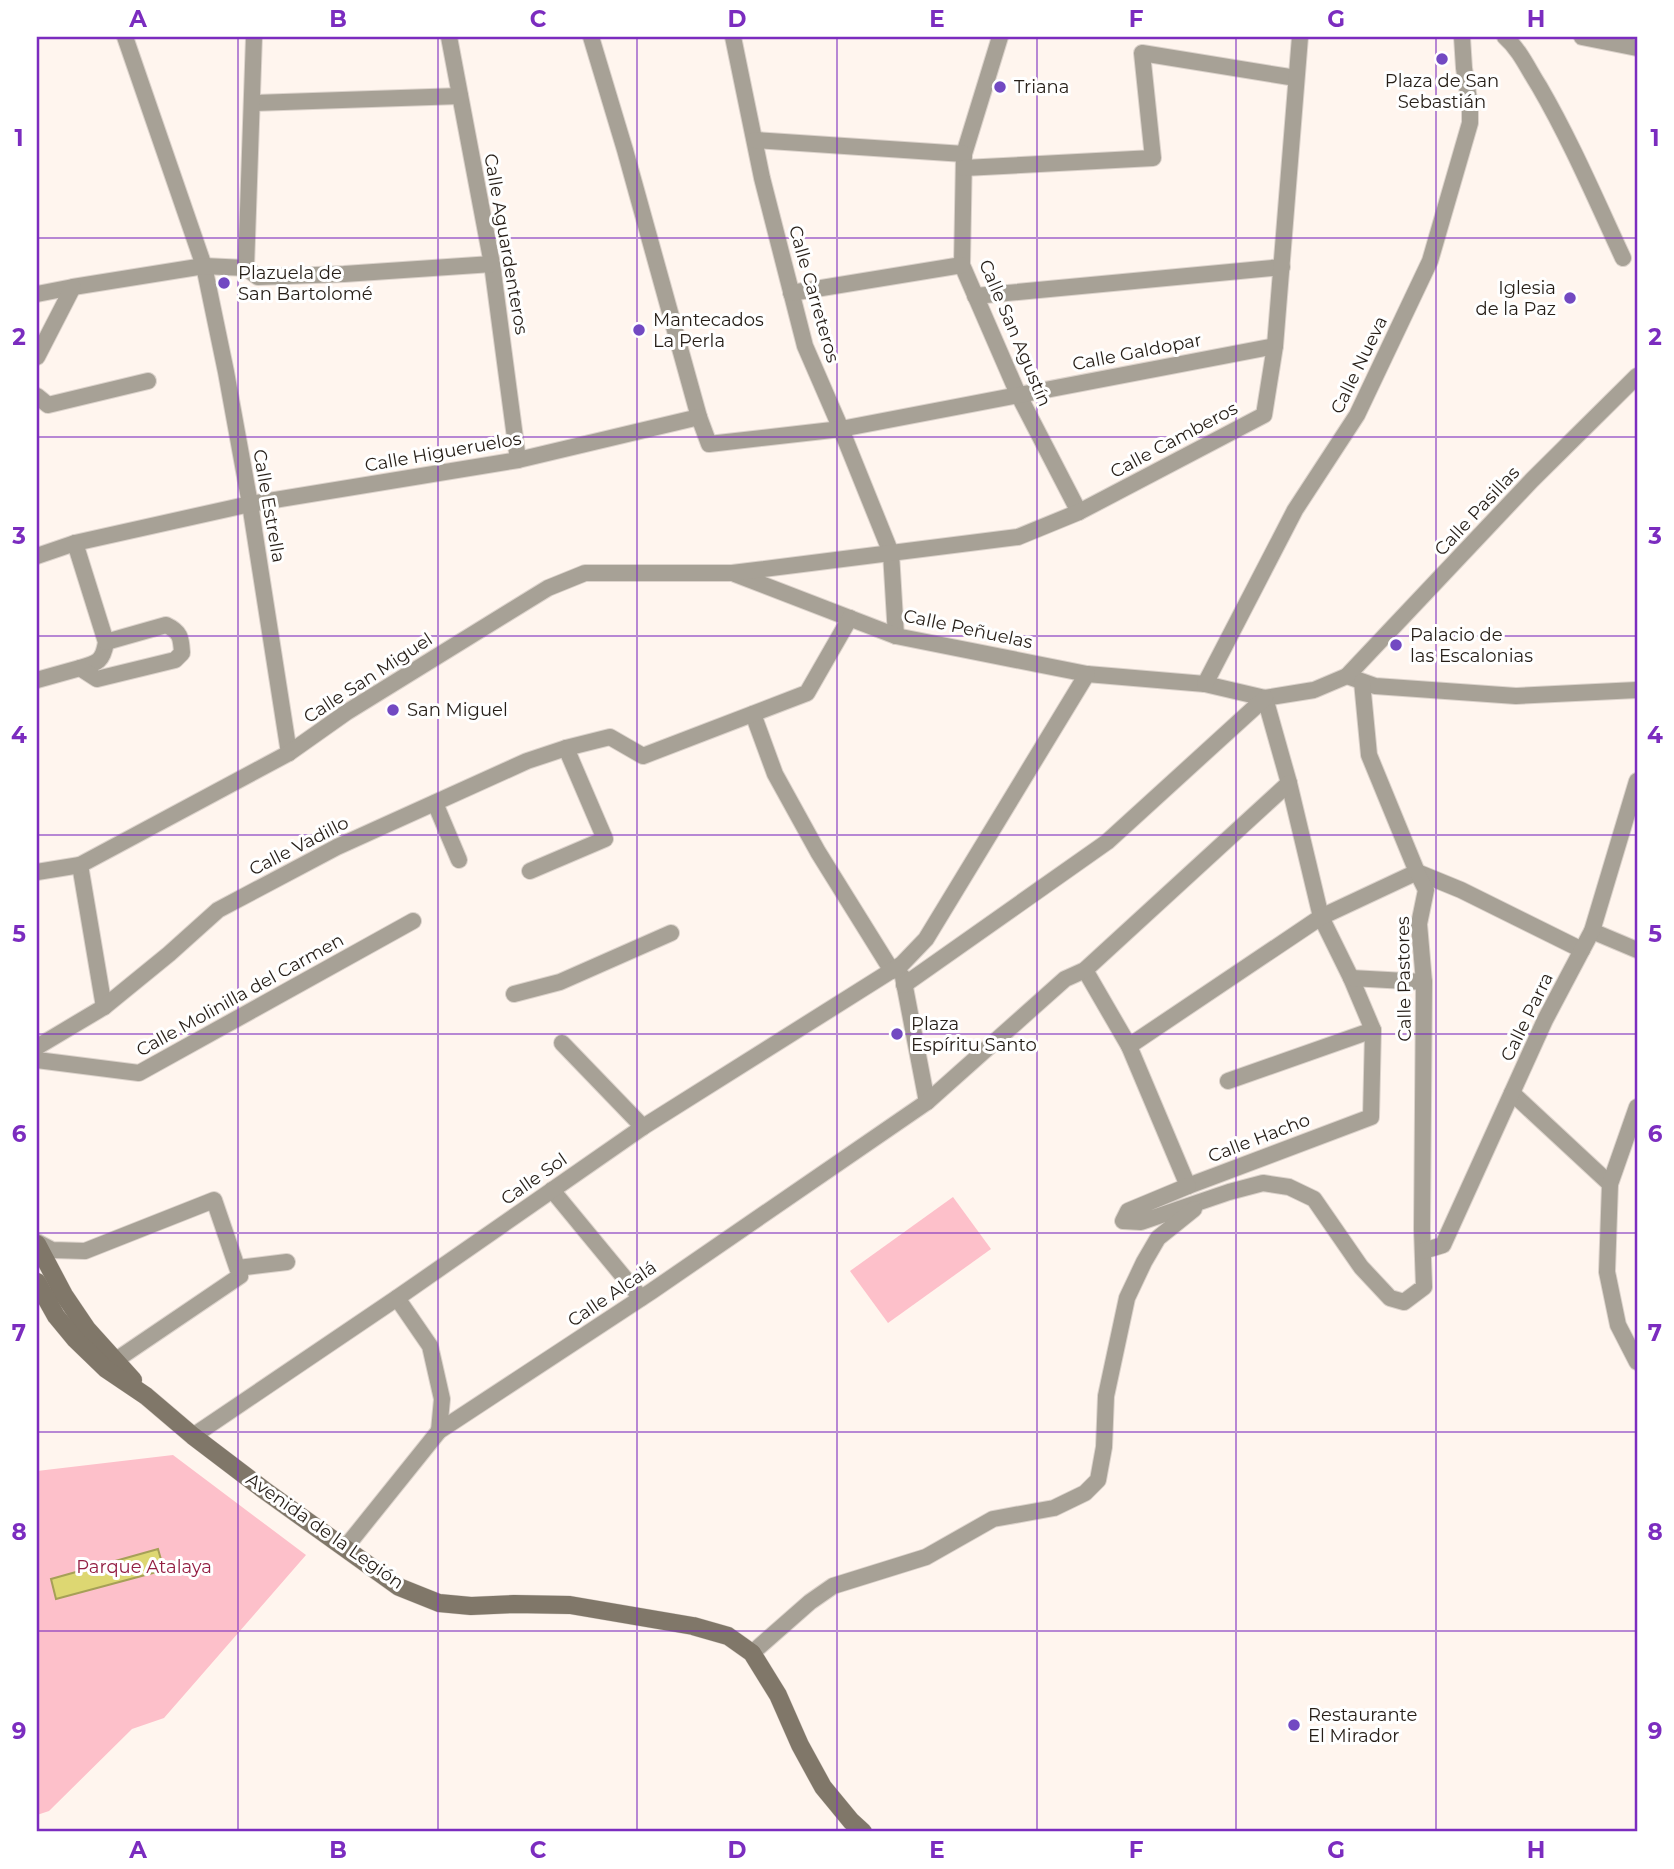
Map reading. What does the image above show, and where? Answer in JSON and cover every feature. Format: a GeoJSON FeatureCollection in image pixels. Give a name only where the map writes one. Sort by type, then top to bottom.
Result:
{"type":"FeatureCollection","features":[{"type":"Feature","properties":{"kind":"main road","name":"Avenida de la Legión"},"geometry":{"type":"LineString","coordinates":[[37,1243],[64,1295],[88,1329],[146,1396]]}},
{"type":"Feature","properties":{"kind":"main road","name":"Avenida de la Legión"},"geometry":{"type":"LineString","coordinates":[[38,1286],[56,1316],[106,1369],[146,1396],[193,1436],[399,1587],[439,1603],[471,1606],[570,1605],[694,1626],[728,1636],[752,1653]]}},
{"type":"Feature","properties":{"kind":"main road"},"geometry":{"type":"LineString","coordinates":[[752,1653],[778,1695],[800,1745],[823,1787],[863,1832]]}},
{"type":"Feature","properties":{"kind":"street","name":"Calle Estrella"},"geometry":{"type":"LineString","coordinates":[[125,37],[204,266],[250,504],[289,753]]}},
{"type":"Feature","properties":{"kind":"street"},"geometry":{"type":"LineString","coordinates":[[246,268],[254,37]]}},
{"type":"Feature","properties":{"kind":"street","name":"Calle Aguardenteros"},"geometry":{"type":"LineString","coordinates":[[449,37],[492,264],[518,460]]}},
{"type":"Feature","properties":{"kind":"street"},"geometry":{"type":"LineString","coordinates":[[591,37],[709,444],[841,429]]}},
{"type":"Feature","properties":{"kind":"street","name":"Calle Carreteros"},"geometry":{"type":"LineString","coordinates":[[733,37],[762,178],[806,346],[891,554],[896,636]]}},
{"type":"Feature","properties":{"kind":"street","name":"Calle San Agustín"},"geometry":{"type":"LineString","coordinates":[[1000,37],[964,161],[962,265],[1018,394],[1079,512]]}},
{"type":"Feature","properties":{"kind":"street","name":"Calle Camberos"},"geometry":{"type":"LineString","coordinates":[[732,573],[1018,537],[1079,512],[1264,415],[1275,346],[1300,37]]}},
{"type":"Feature","properties":{"kind":"street","name":"Calle Nueva"},"geometry":{"type":"LineString","coordinates":[[1205,684],[1295,510],[1357,415],[1430,261],[1470,123],[1462,37]]}},
{"type":"Feature","properties":{"kind":"street"},"geometry":{"type":"LineString","coordinates":[[1505,37],[1514,44],[1548,102],[1623,258]]}},
{"type":"Feature","properties":{"kind":"street"},"geometry":{"type":"LineString","coordinates":[[1582,37],[1637,48]]}},
{"type":"Feature","properties":{"kind":"street"},"geometry":{"type":"LineString","coordinates":[[755,140],[964,161],[1153,158],[1142,53],[1296,79]]}},
{"type":"Feature","properties":{"kind":"street"},"geometry":{"type":"LineString","coordinates":[[252,103],[460,96]]}},
{"type":"Feature","properties":{"kind":"street"},"geometry":{"type":"LineString","coordinates":[[37,294],[204,266],[246,268],[258,277],[492,264]]}},
{"type":"Feature","properties":{"kind":"street"},"geometry":{"type":"LineString","coordinates":[[791,293],[962,265]]}},
{"type":"Feature","properties":{"kind":"street"},"geometry":{"type":"LineString","coordinates":[[975,296],[1282,267]]}},
{"type":"Feature","properties":{"kind":"street"},"geometry":{"type":"LineString","coordinates":[[37,357],[73,287]]}},
{"type":"Feature","properties":{"kind":"street","name":"Calle Galdopar"},"geometry":{"type":"LineString","coordinates":[[841,429],[1275,346]]}},
{"type":"Feature","properties":{"kind":"street","name":"Calle Pasillas"},"geometry":{"type":"LineString","coordinates":[[1355,679],[1532,480],[1637,376]]}},
{"type":"Feature","properties":{"kind":"street"},"geometry":{"type":"LineString","coordinates":[[37,396],[48,405],[148,382]]}},
{"type":"Feature","properties":{"kind":"street","name":"Calle Higueruelos"},"geometry":{"type":"LineString","coordinates":[[37,556],[75,543],[250,504],[518,460],[699,417]]}},
{"type":"Feature","properties":{"kind":"street"},"geometry":{"type":"LineString","coordinates":[[37,680],[95,664],[104,656],[106,642],[75,543]]}},
{"type":"Feature","properties":{"kind":"street","name":"Calle San Miguel"},"geometry":{"type":"LineString","coordinates":[[37,872],[80,865],[289,753],[346,712],[548,588],[585,573],[732,573]]}},
{"type":"Feature","properties":{"kind":"street","name":"Calle Peñuelas"},"geometry":{"type":"LineString","coordinates":[[732,573],[896,636],[1087,674],[1205,684],[1265,698]]}},
{"type":"Feature","properties":{"kind":"street"},"geometry":{"type":"LineString","coordinates":[[850,618],[807,693],[753,714],[775,774],[818,852],[897,968],[904,985],[928,1101]]}},
{"type":"Feature","properties":{"kind":"street"},"geometry":{"type":"LineString","coordinates":[[80,668],[97,679],[175,660],[182,653],[181,640],[176,630],[166,625],[106,642]]}},
{"type":"Feature","properties":{"kind":"street","name":"Calle Sol"},"geometry":{"type":"LineString","coordinates":[[193,1436],[643,1127],[897,968],[926,939],[1087,674]]}},
{"type":"Feature","properties":{"kind":"street"},"geometry":{"type":"LineString","coordinates":[[904,985],[1107,842],[1265,698],[1314,690],[1355,679],[1375,686],[1516,696],[1637,690]]}},
{"type":"Feature","properties":{"kind":"street","name":"Calle Pastores"},"geometry":{"type":"LineString","coordinates":[[1201,1203],[1263,1183],[1289,1187],[1314,1199],[1361,1267],[1390,1298],[1405,1301],[1424,1287],[1424,982],[1419,924],[1426,890],[1369,755],[1355,679]]}},
{"type":"Feature","properties":{"kind":"street","name":"Calle Hacho"},"geometry":{"type":"LineString","coordinates":[[1188,1186],[1371,1117],[1373,1030],[1321,917],[1289,783],[1265,698]]}},
{"type":"Feature","properties":{"kind":"street","name":"Calle Vadillo"},"geometry":{"type":"LineString","coordinates":[[37,1047],[104,1007],[218,910],[337,846],[527,761],[566,748],[610,737],[643,756],[753,714]]}},
{"type":"Feature","properties":{"kind":"street"},"geometry":{"type":"LineString","coordinates":[[530,871],[605,839],[566,748]]}},
{"type":"Feature","properties":{"kind":"street","name":"Calle Parra"},"geometry":{"type":"LineString","coordinates":[[1423,1251],[1443,1245],[1545,1020],[1592,931],[1637,781]]}},
{"type":"Feature","properties":{"kind":"street","name":"Calle Alcalá"},"geometry":{"type":"LineString","coordinates":[[345,1548],[439,1432],[641,1298],[928,1101],[1065,979],[1085,970],[1289,783]]}},
{"type":"Feature","properties":{"kind":"street"},"geometry":{"type":"LineString","coordinates":[[435,803],[459,860]]}},
{"type":"Feature","properties":{"kind":"street"},"geometry":{"type":"LineString","coordinates":[[80,865],[104,1007]]}},
{"type":"Feature","properties":{"kind":"street"},"geometry":{"type":"LineString","coordinates":[[1129,1046],[1321,917],[1417,873],[1461,890],[1582,950]]}},
{"type":"Feature","properties":{"kind":"street","name":"Calle Molinilla del Carmen"},"geometry":{"type":"LineString","coordinates":[[37,1060],[139,1073],[413,921]]}},
{"type":"Feature","properties":{"kind":"street"},"geometry":{"type":"LineString","coordinates":[[1592,931],[1637,950]]}},
{"type":"Feature","properties":{"kind":"street"},"geometry":{"type":"LineString","coordinates":[[514,994],[561,982],[671,933]]}},
{"type":"Feature","properties":{"kind":"street"},"geometry":{"type":"LineString","coordinates":[[1085,970],[1129,1046],[1188,1186],[1128,1211],[1123,1221],[1141,1222],[1201,1203]]}},
{"type":"Feature","properties":{"kind":"street"},"geometry":{"type":"LineString","coordinates":[[1351,978],[1424,982]]}},
{"type":"Feature","properties":{"kind":"street"},"geometry":{"type":"LineString","coordinates":[[1228,1081],[1373,1030]]}},
{"type":"Feature","properties":{"kind":"street"},"geometry":{"type":"LineString","coordinates":[[562,1043],[643,1127]]}},
{"type":"Feature","properties":{"kind":"street"},"geometry":{"type":"LineString","coordinates":[[1512,1093],[1610,1184]]}},
{"type":"Feature","properties":{"kind":"street"},"geometry":{"type":"LineString","coordinates":[[1637,1107],[1610,1184],[1607,1272],[1618,1325],[1637,1362]]}},
{"type":"Feature","properties":{"kind":"street"},"geometry":{"type":"LineString","coordinates":[[552,1190],[641,1298]]}},
{"type":"Feature","properties":{"kind":"street"},"geometry":{"type":"LineString","coordinates":[[37,1243],[52,1250],[85,1251],[214,1200],[240,1276],[116,1360]]}},
{"type":"Feature","properties":{"kind":"street"},"geometry":{"type":"LineString","coordinates":[[752,1653],[810,1602],[833,1586],[926,1557],[993,1519],[1054,1508],[1086,1493],[1098,1480],[1104,1447],[1106,1396],[1127,1298],[1158,1238],[1201,1203]]}},
{"type":"Feature","properties":{"kind":"street"},"geometry":{"type":"LineString","coordinates":[[238,1268],[287,1262]]}},
{"type":"Feature","properties":{"kind":"street"},"geometry":{"type":"LineString","coordinates":[[397,1298],[430,1346],[442,1399],[439,1432]]}},
{"type":"Feature","properties":{"kind":"green space"},"geometry":{"type":"Polygon","coordinates":[[[953,1197],[991,1249],[888,1323],[850,1271],[953,1197]]]}},
{"type":"Feature","properties":{"kind":"green space","name":"Parque Atalaya"},"geometry":{"type":"Polygon","coordinates":[[[173,1455],[306,1555],[164,1718],[132,1729],[49,1811],[37,1815],[37,1471],[173,1455]]]}},
{"type":"Feature","properties":{"kind":"shaded area"},"geometry":{"type":"Polygon","coordinates":[[[158,1549],[164,1570],[56,1599],[51,1579],[158,1549]]]}},
{"type":"Feature","properties":{"kind":"place","name":"Plaza de San Sebastián"},"geometry":{"type":"Point","coordinates":[1442,59]}},
{"type":"Feature","properties":{"kind":"place","name":"Triana"},"geometry":{"type":"Point","coordinates":[1000,87]}},
{"type":"Feature","properties":{"kind":"place","name":"Plazuela de San Bartolomé"},"geometry":{"type":"Point","coordinates":[224,283]}},
{"type":"Feature","properties":{"kind":"place","name":"Iglesia de la Paz"},"geometry":{"type":"Point","coordinates":[1570,298]}},
{"type":"Feature","properties":{"kind":"place","name":"Mantecados La Perla"},"geometry":{"type":"Point","coordinates":[639,330]}},
{"type":"Feature","properties":{"kind":"place","name":"Palacio de las Escalonias"},"geometry":{"type":"Point","coordinates":[1396,645]}},
{"type":"Feature","properties":{"kind":"place","name":"San Miguel"},"geometry":{"type":"Point","coordinates":[393,710]}},
{"type":"Feature","properties":{"kind":"place","name":"Plaza Espíritu Santo"},"geometry":{"type":"Point","coordinates":[897,1034]}},
{"type":"Feature","properties":{"kind":"place","name":"Restaurante El Mirador"},"geometry":{"type":"Point","coordinates":[1294,1725]}}]}
